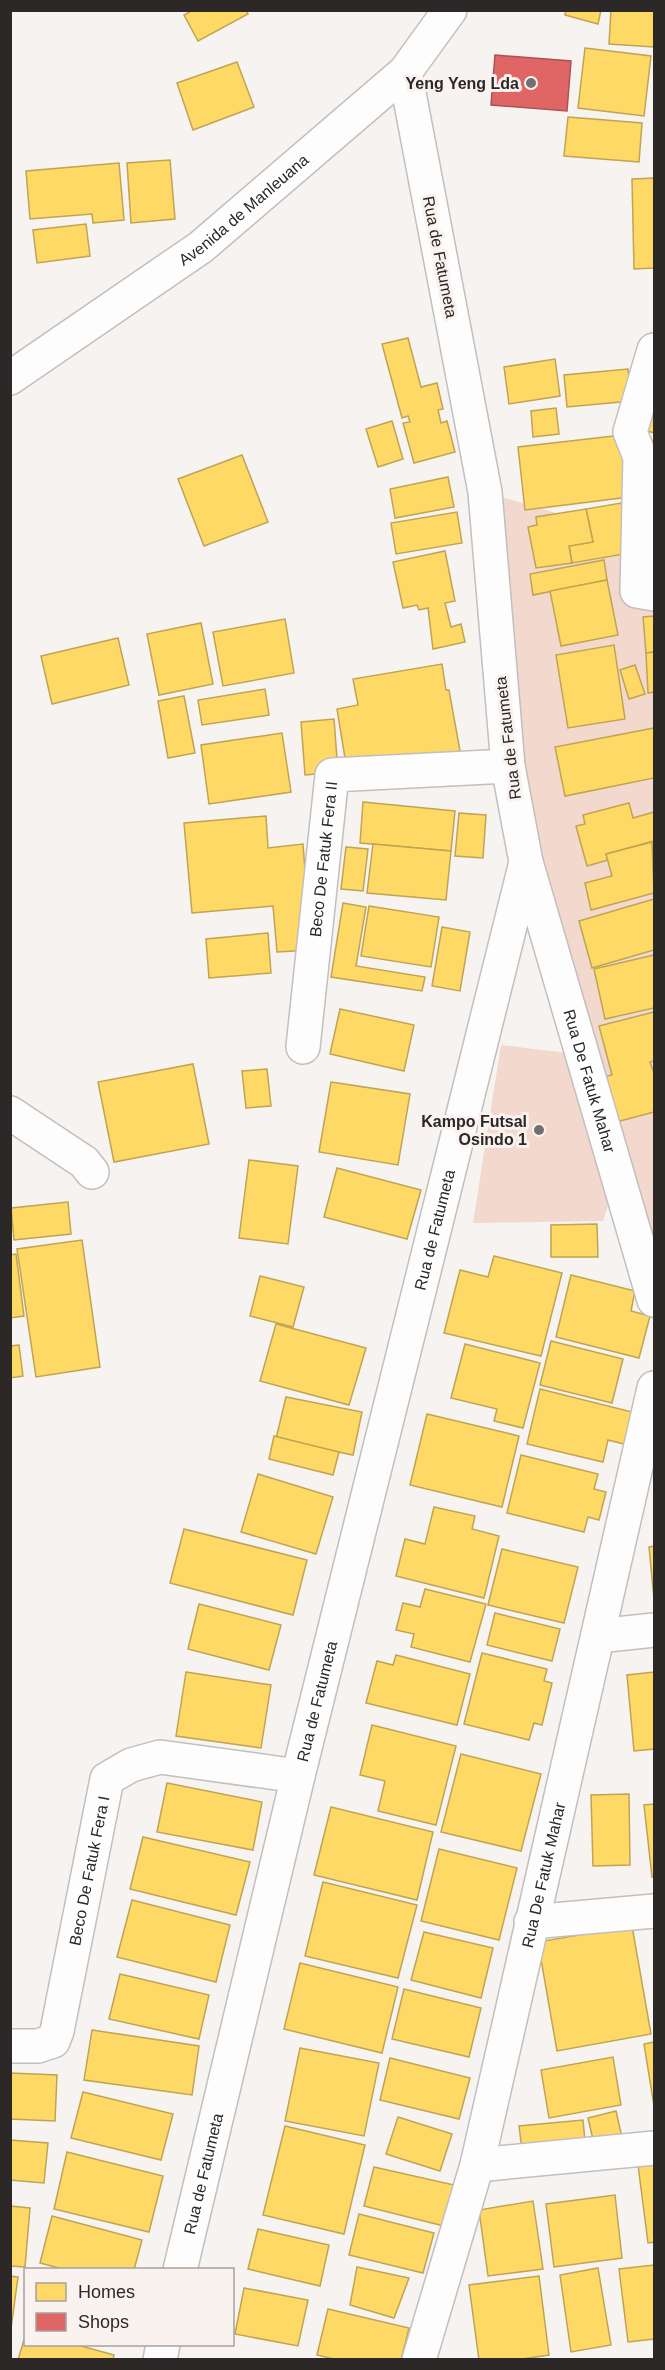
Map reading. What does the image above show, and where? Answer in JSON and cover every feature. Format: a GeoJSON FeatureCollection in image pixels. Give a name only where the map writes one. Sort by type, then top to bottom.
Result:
{"type":"FeatureCollection","features":[{"type":"Feature","properties":{"kind":"street","name":"Avenida de Manleuana"},"geometry":{"type":"LineString","coordinates":[[10,378],[201,247],[405,72],[450,10]]}},
{"type":"Feature","properties":{"kind":"street","name":"Rua de Fatumeta"},"geometry":{"type":"LineString","coordinates":[[180,2268],[298,1776],[526,862],[508,766],[485,492],[405,72]]}},
{"type":"Feature","properties":{"kind":"street"},"geometry":{"type":"LineString","coordinates":[[654,350],[630,432],[640,457],[646,501],[637,591],[654,594]]}},
{"type":"Feature","properties":{"kind":"street","name":"Beco De Fatuk Fera II"},"geometry":{"type":"LineString","coordinates":[[303,1047],[332,775],[508,766]]}},
{"type":"Feature","properties":{"kind":"street","name":"Rua De Fatuk Mahar"},"geometry":{"type":"LineString","coordinates":[[526,862],[654,1300]]}},
{"type":"Feature","properties":{"kind":"street"},"geometry":{"type":"LineString","coordinates":[[10,1113],[84,1162],[92,1172]]}},
{"type":"Feature","properties":{"kind":"street","name":"Rua De Fatuk Mahar"},"geometry":{"type":"LineString","coordinates":[[419,2360],[477,2165],[654,1388]]}},
{"type":"Feature","properties":{"kind":"street"},"geometry":{"type":"LineString","coordinates":[[598,1636],[654,1630]]}},
{"type":"Feature","properties":{"kind":"street","name":"Beco De Fatuk Fera I"},"geometry":{"type":"LineString","coordinates":[[10,2046],[38,2046],[53,2041],[57,2031],[107,1779],[131,1765],[160,1757],[298,1776]]}},
{"type":"Feature","properties":{"kind":"street"},"geometry":{"type":"LineString","coordinates":[[531,1922],[654,1911]]}},
{"type":"Feature","properties":{"kind":"street"},"geometry":{"type":"LineString","coordinates":[[477,2165],[654,2148]]}},
{"type":"Feature","properties":{"kind":"shaded area"},"geometry":{"type":"Polygon","coordinates":[[[485,492],[610,529],[654,546],[654,1300],[526,862],[485,492]]]}},
{"type":"Feature","properties":{"kind":"shaded area","name":"Kampo Futsal Osindo 1"},"geometry":{"type":"Polygon","coordinates":[[[501,1045],[575,1054],[608,1206],[603,1221],[473,1223],[501,1045]]]}},
{"type":"Feature","properties":{"kind":"building: Homes"},"geometry":{"type":"Polygon","coordinates":[[[193,10],[246,10],[248,14],[198,41],[184,15],[193,10]]]}},
{"type":"Feature","properties":{"kind":"building: Homes"},"geometry":{"type":"Polygon","coordinates":[[[566,10],[601,10],[598,24],[565,15],[566,10]]]}},
{"type":"Feature","properties":{"kind":"building: Homes"},"geometry":{"type":"Polygon","coordinates":[[[611,10],[654,10],[654,47],[609,44],[611,10]]]}},
{"type":"Feature","properties":{"kind":"building: Homes"},"geometry":{"type":"Polygon","coordinates":[[[585,48],[651,56],[644,116],[578,108],[585,48]]]}},
{"type":"Feature","properties":{"kind":"building: Homes"},"geometry":{"type":"Polygon","coordinates":[[[237,62],[254,107],[193,130],[177,83],[237,62]]]}},
{"type":"Feature","properties":{"kind":"building: Homes"},"geometry":{"type":"Polygon","coordinates":[[[568,117],[642,123],[639,162],[564,156],[568,117]]]}},
{"type":"Feature","properties":{"kind":"building: Homes"},"geometry":{"type":"Polygon","coordinates":[[[170,160],[175,219],[131,223],[127,163],[170,160]]]}},
{"type":"Feature","properties":{"kind":"building: Homes"},"geometry":{"type":"Polygon","coordinates":[[[119,163],[124,220],[93,223],[92,214],[30,219],[26,171],[119,163]]]}},
{"type":"Feature","properties":{"kind":"building: Homes"},"geometry":{"type":"Polygon","coordinates":[[[654,178],[654,268],[634,269],[632,179],[654,178]]]}},
{"type":"Feature","properties":{"kind":"building: Homes"},"geometry":{"type":"Polygon","coordinates":[[[86,224],[90,256],[37,263],[33,230],[86,224]]]}},
{"type":"Feature","properties":{"kind":"building: Homes"},"geometry":{"type":"Polygon","coordinates":[[[408,338],[421,387],[437,383],[443,409],[438,410],[441,423],[447,421],[455,452],[414,463],[403,423],[410,422],[408,416],[402,418],[382,344],[408,338]]]}},
{"type":"Feature","properties":{"kind":"building: Homes"},"geometry":{"type":"Polygon","coordinates":[[[555,359],[560,396],[509,404],[504,367],[555,359]]]}},
{"type":"Feature","properties":{"kind":"building: Homes"},"geometry":{"type":"Polygon","coordinates":[[[628,369],[631,401],[567,407],[564,375],[628,369]]]}},
{"type":"Feature","properties":{"kind":"building: Homes"},"geometry":{"type":"Polygon","coordinates":[[[654,371],[654,433],[638,428],[654,371]]]}},
{"type":"Feature","properties":{"kind":"building: Homes"},"geometry":{"type":"Polygon","coordinates":[[[556,408],[559,434],[533,437],[531,411],[556,408]]]}},
{"type":"Feature","properties":{"kind":"building: Homes"},"geometry":{"type":"Polygon","coordinates":[[[392,421],[403,459],[378,467],[366,429],[392,421]]]}},
{"type":"Feature","properties":{"kind":"building: Homes"},"geometry":{"type":"Polygon","coordinates":[[[622,435],[629,497],[525,510],[518,447],[622,435]]]}},
{"type":"Feature","properties":{"kind":"building: Homes"},"geometry":{"type":"Polygon","coordinates":[[[242,455],[268,522],[204,546],[178,479],[242,455]]]}},
{"type":"Feature","properties":{"kind":"building: Homes"},"geometry":{"type":"Polygon","coordinates":[[[448,477],[454,507],[395,518],[390,489],[448,477]]]}},
{"type":"Feature","properties":{"kind":"building: Homes"},"geometry":{"type":"Polygon","coordinates":[[[621,503],[630,553],[572,563],[569,546],[593,542],[586,509],[621,503]]]}},
{"type":"Feature","properties":{"kind":"building: Homes"},"geometry":{"type":"Polygon","coordinates":[[[586,509],[593,542],[569,546],[572,563],[536,568],[528,527],[537,525],[536,517],[586,509]]]}},
{"type":"Feature","properties":{"kind":"building: Homes"},"geometry":{"type":"Polygon","coordinates":[[[457,512],[462,543],[396,554],[391,523],[457,512]]]}},
{"type":"Feature","properties":{"kind":"building: Homes"},"geometry":{"type":"Polygon","coordinates":[[[445,551],[455,601],[445,603],[451,627],[461,624],[465,642],[433,649],[428,608],[419,610],[417,605],[403,608],[393,562],[445,551]]]}},
{"type":"Feature","properties":{"kind":"building: Homes"},"geometry":{"type":"Polygon","coordinates":[[[604,560],[607,580],[533,595],[530,574],[604,560]]]}},
{"type":"Feature","properties":{"kind":"building: Homes"},"geometry":{"type":"Polygon","coordinates":[[[607,580],[618,635],[561,646],[550,591],[607,580]]]}},
{"type":"Feature","properties":{"kind":"building: Homes"},"geometry":{"type":"Polygon","coordinates":[[[654,616],[654,652],[646,653],[643,617],[654,616]]]}},
{"type":"Feature","properties":{"kind":"building: Homes"},"geometry":{"type":"Polygon","coordinates":[[[285,619],[294,673],[223,686],[213,632],[285,619]]]}},
{"type":"Feature","properties":{"kind":"building: Homes"},"geometry":{"type":"Polygon","coordinates":[[[201,623],[213,684],[159,695],[147,634],[201,623]]]}},
{"type":"Feature","properties":{"kind":"building: Homes"},"geometry":{"type":"Polygon","coordinates":[[[118,638],[129,685],[52,704],[41,656],[118,638]]]}},
{"type":"Feature","properties":{"kind":"building: Homes"},"geometry":{"type":"Polygon","coordinates":[[[614,645],[625,719],[568,728],[556,655],[614,645]]]}},
{"type":"Feature","properties":{"kind":"building: Homes"},"geometry":{"type":"Polygon","coordinates":[[[654,652],[654,692],[648,693],[646,653],[654,652]]]}},
{"type":"Feature","properties":{"kind":"building: Homes"},"geometry":{"type":"Polygon","coordinates":[[[442,664],[460,751],[347,770],[337,709],[358,705],[353,679],[442,664]]]}},
{"type":"Feature","properties":{"kind":"building: Homes"},"geometry":{"type":"Polygon","coordinates":[[[635,665],[645,694],[629,699],[620,670],[635,665]]]}},
{"type":"Feature","properties":{"kind":"building: Homes"},"geometry":{"type":"Polygon","coordinates":[[[265,689],[269,715],[202,725],[198,700],[265,689]]]}},
{"type":"Feature","properties":{"kind":"building: Homes"},"geometry":{"type":"Polygon","coordinates":[[[184,696],[195,753],[168,758],[158,701],[184,696]]]}},
{"type":"Feature","properties":{"kind":"building: Homes"},"geometry":{"type":"Polygon","coordinates":[[[334,719],[338,772],[305,775],[301,722],[334,719]]]}},
{"type":"Feature","properties":{"kind":"building: Homes"},"geometry":{"type":"Polygon","coordinates":[[[654,728],[654,778],[565,796],[555,747],[654,728]]]}},
{"type":"Feature","properties":{"kind":"building: Homes"},"geometry":{"type":"Polygon","coordinates":[[[282,733],[291,792],[209,804],[201,745],[282,733]]]}},
{"type":"Feature","properties":{"kind":"building: Homes"},"geometry":{"type":"Polygon","coordinates":[[[363,802],[455,811],[451,851],[360,843],[363,802]]]}},
{"type":"Feature","properties":{"kind":"building: Homes"},"geometry":{"type":"Polygon","coordinates":[[[629,803],[633,818],[654,812],[654,841],[606,854],[608,860],[587,866],[576,826],[585,824],[583,815],[629,803]]]}},
{"type":"Feature","properties":{"kind":"building: Homes"},"geometry":{"type":"Polygon","coordinates":[[[459,813],[486,815],[483,858],[455,856],[459,813]]]}},
{"type":"Feature","properties":{"kind":"building: Homes"},"geometry":{"type":"Polygon","coordinates":[[[266,816],[268,848],[303,844],[311,950],[277,952],[273,906],[192,913],[184,823],[266,816]]]}},
{"type":"Feature","properties":{"kind":"building: Homes"},"geometry":{"type":"Polygon","coordinates":[[[652,842],[654,893],[591,910],[585,883],[612,876],[606,854],[652,842]]]}},
{"type":"Feature","properties":{"kind":"building: Homes"},"geometry":{"type":"Polygon","coordinates":[[[373,844],[451,851],[446,900],[367,893],[373,844]]]}},
{"type":"Feature","properties":{"kind":"building: Homes"},"geometry":{"type":"Polygon","coordinates":[[[346,847],[368,849],[363,891],[341,889],[346,847]]]}},
{"type":"Feature","properties":{"kind":"building: Homes"},"geometry":{"type":"Polygon","coordinates":[[[654,899],[654,950],[592,968],[579,921],[654,899]]]}},
{"type":"Feature","properties":{"kind":"building: Homes"},"geometry":{"type":"Polygon","coordinates":[[[343,903],[366,907],[356,966],[425,977],[422,991],[331,977],[343,903]]]}},
{"type":"Feature","properties":{"kind":"building: Homes"},"geometry":{"type":"Polygon","coordinates":[[[369,906],[439,917],[431,967],[361,956],[369,906]]]}},
{"type":"Feature","properties":{"kind":"building: Homes"},"geometry":{"type":"Polygon","coordinates":[[[442,927],[470,932],[460,991],[432,986],[442,927]]]}},
{"type":"Feature","properties":{"kind":"building: Homes"},"geometry":{"type":"Polygon","coordinates":[[[268,933],[271,973],[209,978],[206,939],[268,933]]]}},
{"type":"Feature","properties":{"kind":"building: Homes"},"geometry":{"type":"Polygon","coordinates":[[[654,955],[654,1008],[605,1019],[594,969],[654,955]]]}},
{"type":"Feature","properties":{"kind":"building: Homes"},"geometry":{"type":"Polygon","coordinates":[[[340,1009],[414,1025],[404,1071],[330,1054],[340,1009]]]}},
{"type":"Feature","properties":{"kind":"building: Homes"},"geometry":{"type":"Polygon","coordinates":[[[654,1012],[654,1061],[650,1062],[654,1073],[654,1112],[605,1125],[593,1079],[612,1075],[599,1026],[654,1012]]]}},
{"type":"Feature","properties":{"kind":"building: Homes"},"geometry":{"type":"Polygon","coordinates":[[[193,1064],[209,1144],[114,1162],[98,1082],[193,1064]]]}},
{"type":"Feature","properties":{"kind":"building: Homes"},"geometry":{"type":"Polygon","coordinates":[[[267,1069],[271,1106],[246,1108],[242,1071],[267,1069]]]}},
{"type":"Feature","properties":{"kind":"building: Homes"},"geometry":{"type":"Polygon","coordinates":[[[331,1082],[410,1094],[398,1165],[319,1152],[331,1082]]]}},
{"type":"Feature","properties":{"kind":"building: Homes"},"geometry":{"type":"Polygon","coordinates":[[[249,1160],[298,1166],[288,1244],[239,1238],[249,1160]]]}},
{"type":"Feature","properties":{"kind":"building: Homes"},"geometry":{"type":"Polygon","coordinates":[[[337,1168],[421,1190],[407,1239],[324,1217],[337,1168]]]}},
{"type":"Feature","properties":{"kind":"building: Homes"},"geometry":{"type":"Polygon","coordinates":[[[68,1202],[71,1234],[14,1240],[11,1208],[68,1202]]]}},
{"type":"Feature","properties":{"kind":"building: Homes"},"geometry":{"type":"Polygon","coordinates":[[[597,1224],[598,1257],[551,1257],[551,1225],[597,1224]]]}},
{"type":"Feature","properties":{"kind":"building: Homes"},"geometry":{"type":"Polygon","coordinates":[[[82,1240],[100,1367],[36,1377],[17,1249],[82,1240]]]}},
{"type":"Feature","properties":{"kind":"building: Homes"},"geometry":{"type":"Polygon","coordinates":[[[16,1254],[24,1316],[10,1318],[10,1255],[16,1254]]]}},
{"type":"Feature","properties":{"kind":"building: Homes"},"geometry":{"type":"Polygon","coordinates":[[[494,1256],[562,1273],[541,1356],[444,1333],[460,1270],[488,1277],[494,1256]]]}},
{"type":"Feature","properties":{"kind":"building: Homes"},"geometry":{"type":"Polygon","coordinates":[[[571,1275],[635,1291],[631,1311],[650,1316],[639,1358],[556,1337],[571,1275]]]}},
{"type":"Feature","properties":{"kind":"building: Homes"},"geometry":{"type":"Polygon","coordinates":[[[260,1276],[304,1287],[293,1327],[250,1316],[260,1276]]]}},
{"type":"Feature","properties":{"kind":"building: Homes"},"geometry":{"type":"Polygon","coordinates":[[[276,1324],[366,1348],[349,1405],[260,1381],[276,1324]]]}},
{"type":"Feature","properties":{"kind":"building: Homes"},"geometry":{"type":"Polygon","coordinates":[[[551,1341],[623,1359],[612,1403],[540,1385],[551,1341]]]}},
{"type":"Feature","properties":{"kind":"building: Homes"},"geometry":{"type":"Polygon","coordinates":[[[465,1344],[540,1363],[523,1428],[494,1421],[497,1409],[451,1398],[465,1344]]]}},
{"type":"Feature","properties":{"kind":"building: Homes"},"geometry":{"type":"Polygon","coordinates":[[[19,1345],[23,1376],[10,1378],[10,1346],[19,1345]]]}},
{"type":"Feature","properties":{"kind":"building: Homes"},"geometry":{"type":"Polygon","coordinates":[[[540,1389],[632,1412],[624,1444],[608,1440],[603,1462],[527,1444],[540,1389]]]}},
{"type":"Feature","properties":{"kind":"building: Homes"},"geometry":{"type":"Polygon","coordinates":[[[286,1397],[362,1412],[353,1455],[276,1439],[286,1397]]]}},
{"type":"Feature","properties":{"kind":"building: Homes"},"geometry":{"type":"Polygon","coordinates":[[[427,1414],[519,1436],[502,1507],[410,1485],[427,1414]]]}},
{"type":"Feature","properties":{"kind":"building: Homes"},"geometry":{"type":"Polygon","coordinates":[[[274,1436],[339,1452],[333,1475],[269,1459],[274,1436]]]}},
{"type":"Feature","properties":{"kind":"building: Homes"},"geometry":{"type":"Polygon","coordinates":[[[521,1455],[598,1474],[594,1489],[606,1492],[599,1520],[588,1517],[584,1532],[507,1513],[521,1455]]]}},
{"type":"Feature","properties":{"kind":"building: Homes"},"geometry":{"type":"Polygon","coordinates":[[[258,1474],[333,1497],[316,1554],[241,1532],[258,1474]]]}},
{"type":"Feature","properties":{"kind":"building: Homes"},"geometry":{"type":"Polygon","coordinates":[[[434,1507],[475,1516],[472,1529],[499,1536],[484,1598],[396,1576],[405,1539],[425,1544],[434,1507]]]}},
{"type":"Feature","properties":{"kind":"building: Homes"},"geometry":{"type":"Polygon","coordinates":[[[184,1529],[307,1560],[293,1615],[170,1583],[184,1529]]]}},
{"type":"Feature","properties":{"kind":"building: Homes"},"geometry":{"type":"Polygon","coordinates":[[[654,1546],[654,1599],[649,1547],[654,1546]]]}},
{"type":"Feature","properties":{"kind":"building: Homes"},"geometry":{"type":"Polygon","coordinates":[[[502,1549],[578,1567],[564,1623],[488,1605],[502,1549]]]}},
{"type":"Feature","properties":{"kind":"building: Homes"},"geometry":{"type":"Polygon","coordinates":[[[425,1589],[486,1604],[470,1662],[411,1647],[414,1634],[396,1630],[403,1603],[420,1607],[425,1589]]]}},
{"type":"Feature","properties":{"kind":"building: Homes"},"geometry":{"type":"Polygon","coordinates":[[[199,1604],[281,1625],[269,1670],[188,1649],[199,1604]]]}},
{"type":"Feature","properties":{"kind":"building: Homes"},"geometry":{"type":"Polygon","coordinates":[[[495,1613],[560,1629],[552,1661],[487,1645],[495,1613]]]}},
{"type":"Feature","properties":{"kind":"building: Homes"},"geometry":{"type":"Polygon","coordinates":[[[482,1653],[547,1669],[544,1681],[552,1683],[542,1725],[534,1723],[529,1740],[464,1724],[482,1653]]]}},
{"type":"Feature","properties":{"kind":"building: Homes"},"geometry":{"type":"Polygon","coordinates":[[[396,1655],[470,1674],[457,1725],[366,1703],[377,1661],[393,1665],[396,1655]]]}},
{"type":"Feature","properties":{"kind":"building: Homes"},"geometry":{"type":"Polygon","coordinates":[[[186,1672],[271,1685],[261,1748],[176,1736],[186,1672]]]}},
{"type":"Feature","properties":{"kind":"building: Homes"},"geometry":{"type":"Polygon","coordinates":[[[654,1672],[654,1749],[634,1751],[627,1675],[654,1672]]]}},
{"type":"Feature","properties":{"kind":"building: Homes"},"geometry":{"type":"Polygon","coordinates":[[[372,1725],[456,1746],[436,1825],[378,1811],[385,1781],[360,1775],[372,1725]]]}},
{"type":"Feature","properties":{"kind":"building: Homes"},"geometry":{"type":"Polygon","coordinates":[[[461,1754],[541,1774],[521,1851],[441,1832],[461,1754]]]}},
{"type":"Feature","properties":{"kind":"building: Homes"},"geometry":{"type":"Polygon","coordinates":[[[167,1783],[262,1802],[253,1850],[157,1832],[167,1783]]]}},
{"type":"Feature","properties":{"kind":"building: Homes"},"geometry":{"type":"Polygon","coordinates":[[[629,1794],[630,1865],[593,1866],[591,1795],[629,1794]]]}},
{"type":"Feature","properties":{"kind":"building: Homes"},"geometry":{"type":"Polygon","coordinates":[[[654,1804],[654,1877],[652,1877],[644,1805],[654,1804]]]}},
{"type":"Feature","properties":{"kind":"building: Homes"},"geometry":{"type":"Polygon","coordinates":[[[331,1807],[433,1832],[417,1900],[314,1875],[331,1807]]]}},
{"type":"Feature","properties":{"kind":"building: Homes"},"geometry":{"type":"Polygon","coordinates":[[[143,1837],[250,1862],[236,1915],[130,1889],[143,1837]]]}},
{"type":"Feature","properties":{"kind":"building: Homes"},"geometry":{"type":"Polygon","coordinates":[[[439,1849],[517,1868],[499,1940],[421,1921],[439,1849]]]}},
{"type":"Feature","properties":{"kind":"building: Homes"},"geometry":{"type":"Polygon","coordinates":[[[323,1882],[417,1905],[398,1978],[305,1956],[323,1882]]]}},
{"type":"Feature","properties":{"kind":"building: Homes"},"geometry":{"type":"Polygon","coordinates":[[[132,1900],[230,1925],[216,1982],[117,1957],[132,1900]]]}},
{"type":"Feature","properties":{"kind":"building: Homes"},"geometry":{"type":"Polygon","coordinates":[[[632,1926],[651,2034],[557,2051],[538,1942],[632,1926]]]}},
{"type":"Feature","properties":{"kind":"building: Homes"},"geometry":{"type":"Polygon","coordinates":[[[424,1932],[493,1948],[481,1998],[411,1980],[424,1932]]]}},
{"type":"Feature","properties":{"kind":"building: Homes"},"geometry":{"type":"Polygon","coordinates":[[[300,1963],[398,1987],[382,2053],[284,2029],[300,1963]]]}},
{"type":"Feature","properties":{"kind":"building: Homes"},"geometry":{"type":"Polygon","coordinates":[[[120,1974],[209,1995],[199,2039],[109,2019],[120,1974]]]}},
{"type":"Feature","properties":{"kind":"building: Homes"},"geometry":{"type":"Polygon","coordinates":[[[404,1989],[481,2008],[469,2057],[392,2039],[404,1989]]]}},
{"type":"Feature","properties":{"kind":"building: Homes"},"geometry":{"type":"Polygon","coordinates":[[[92,2030],[199,2046],[192,2095],[84,2080],[92,2030]]]}},
{"type":"Feature","properties":{"kind":"building: Homes"},"geometry":{"type":"Polygon","coordinates":[[[654,2042],[654,2106],[644,2044],[654,2042]]]}},
{"type":"Feature","properties":{"kind":"building: Homes"},"geometry":{"type":"Polygon","coordinates":[[[300,2048],[379,2063],[364,2136],[285,2121],[300,2048]]]}},
{"type":"Feature","properties":{"kind":"building: Homes"},"geometry":{"type":"Polygon","coordinates":[[[613,2057],[621,2105],[549,2118],[541,2070],[613,2057]]]}},
{"type":"Feature","properties":{"kind":"building: Homes"},"geometry":{"type":"Polygon","coordinates":[[[390,2058],[470,2078],[459,2119],[380,2100],[390,2058]]]}},
{"type":"Feature","properties":{"kind":"building: Homes"},"geometry":{"type":"Polygon","coordinates":[[[10,2073],[57,2075],[55,2121],[10,2119],[10,2073]]]}},
{"type":"Feature","properties":{"kind":"building: Homes"},"geometry":{"type":"Polygon","coordinates":[[[83,2092],[173,2114],[161,2160],[71,2138],[83,2092]]]}},
{"type":"Feature","properties":{"kind":"building: Homes"},"geometry":{"type":"Polygon","coordinates":[[[616,2111],[623,2142],[595,2148],[588,2118],[616,2111]]]}},
{"type":"Feature","properties":{"kind":"building: Homes"},"geometry":{"type":"Polygon","coordinates":[[[398,2117],[452,2134],[440,2171],[386,2154],[398,2117]]]}},
{"type":"Feature","properties":{"kind":"building: Homes"},"geometry":{"type":"Polygon","coordinates":[[[583,2120],[586,2152],[523,2158],[519,2126],[583,2120]]]}},
{"type":"Feature","properties":{"kind":"building: Homes"},"geometry":{"type":"Polygon","coordinates":[[[285,2126],[365,2145],[344,2234],[263,2215],[285,2126]]]}},
{"type":"Feature","properties":{"kind":"building: Homes"},"geometry":{"type":"Polygon","coordinates":[[[10,2140],[48,2143],[44,2183],[10,2180],[10,2140]]]}},
{"type":"Feature","properties":{"kind":"building: Homes"},"geometry":{"type":"Polygon","coordinates":[[[67,2152],[163,2176],[149,2232],[54,2209],[67,2152]]]}},
{"type":"Feature","properties":{"kind":"building: Homes"},"geometry":{"type":"Polygon","coordinates":[[[654,2163],[654,2242],[648,2243],[638,2165],[654,2163]]]}},
{"type":"Feature","properties":{"kind":"building: Homes"},"geometry":{"type":"Polygon","coordinates":[[[374,2167],[454,2185],[444,2226],[364,2206],[374,2167]]]}},
{"type":"Feature","properties":{"kind":"building: Homes"},"geometry":{"type":"Polygon","coordinates":[[[615,2195],[622,2258],[554,2267],[546,2204],[615,2195]]]}},
{"type":"Feature","properties":{"kind":"building: Homes"},"geometry":{"type":"Polygon","coordinates":[[[533,2201],[543,2269],[488,2276],[479,2210],[533,2201]]]}},
{"type":"Feature","properties":{"kind":"building: Homes"},"geometry":{"type":"Polygon","coordinates":[[[10,2206],[30,2208],[25,2267],[10,2266],[10,2206]]]}},
{"type":"Feature","properties":{"kind":"building: Homes"},"geometry":{"type":"Polygon","coordinates":[[[359,2214],[434,2233],[423,2273],[349,2255],[359,2214]]]}},
{"type":"Feature","properties":{"kind":"building: Homes"},"geometry":{"type":"Polygon","coordinates":[[[52,2216],[142,2240],[135,2268],[59,2268],[40,2263],[52,2216]]]}},
{"type":"Feature","properties":{"kind":"building: Homes"},"geometry":{"type":"Polygon","coordinates":[[[258,2229],[329,2245],[320,2286],[248,2269],[258,2229]]]}},
{"type":"Feature","properties":{"kind":"building: Homes"},"geometry":{"type":"Polygon","coordinates":[[[654,2265],[654,2339],[628,2342],[619,2269],[654,2265]]]}},
{"type":"Feature","properties":{"kind":"building: Homes"},"geometry":{"type":"Polygon","coordinates":[[[357,2267],[409,2278],[394,2318],[350,2305],[357,2267]]]}},
{"type":"Feature","properties":{"kind":"building: Homes"},"geometry":{"type":"Polygon","coordinates":[[[598,2268],[611,2345],[571,2352],[560,2275],[598,2268]]]}},
{"type":"Feature","properties":{"kind":"building: Homes"},"geometry":{"type":"Polygon","coordinates":[[[10,2276],[18,2277],[10,2336],[10,2276]]]}},
{"type":"Feature","properties":{"kind":"building: Homes"},"geometry":{"type":"Polygon","coordinates":[[[539,2276],[549,2355],[515,2360],[479,2360],[469,2285],[539,2276]]]}},
{"type":"Feature","properties":{"kind":"building: Homes"},"geometry":{"type":"Polygon","coordinates":[[[244,2288],[308,2300],[298,2346],[235,2334],[244,2288]]]}},
{"type":"Feature","properties":{"kind":"building: Homes"},"geometry":{"type":"Polygon","coordinates":[[[328,2309],[409,2328],[401,2360],[338,2360],[317,2355],[328,2309]]]}},
{"type":"Feature","properties":{"kind":"building: Homes"},"geometry":{"type":"Polygon","coordinates":[[[24,2340],[24,2346],[81,2346],[114,2355],[113,2360],[18,2360],[24,2340]]]}},
{"type":"Feature","properties":{"kind":"building: Shops","name":"Yeng Yeng Lda"},"geometry":{"type":"Polygon","coordinates":[[[495,55],[571,61],[567,111],[491,105],[495,55]]]}},
{"type":"Feature","properties":{"kind":"place","name":"Yeng Yeng Lda"},"geometry":{"type":"Point","coordinates":[531,83]}},
{"type":"Feature","properties":{"kind":"place","name":"Kampo Futsal Osindo 1"},"geometry":{"type":"Point","coordinates":[539,1130]}}]}
